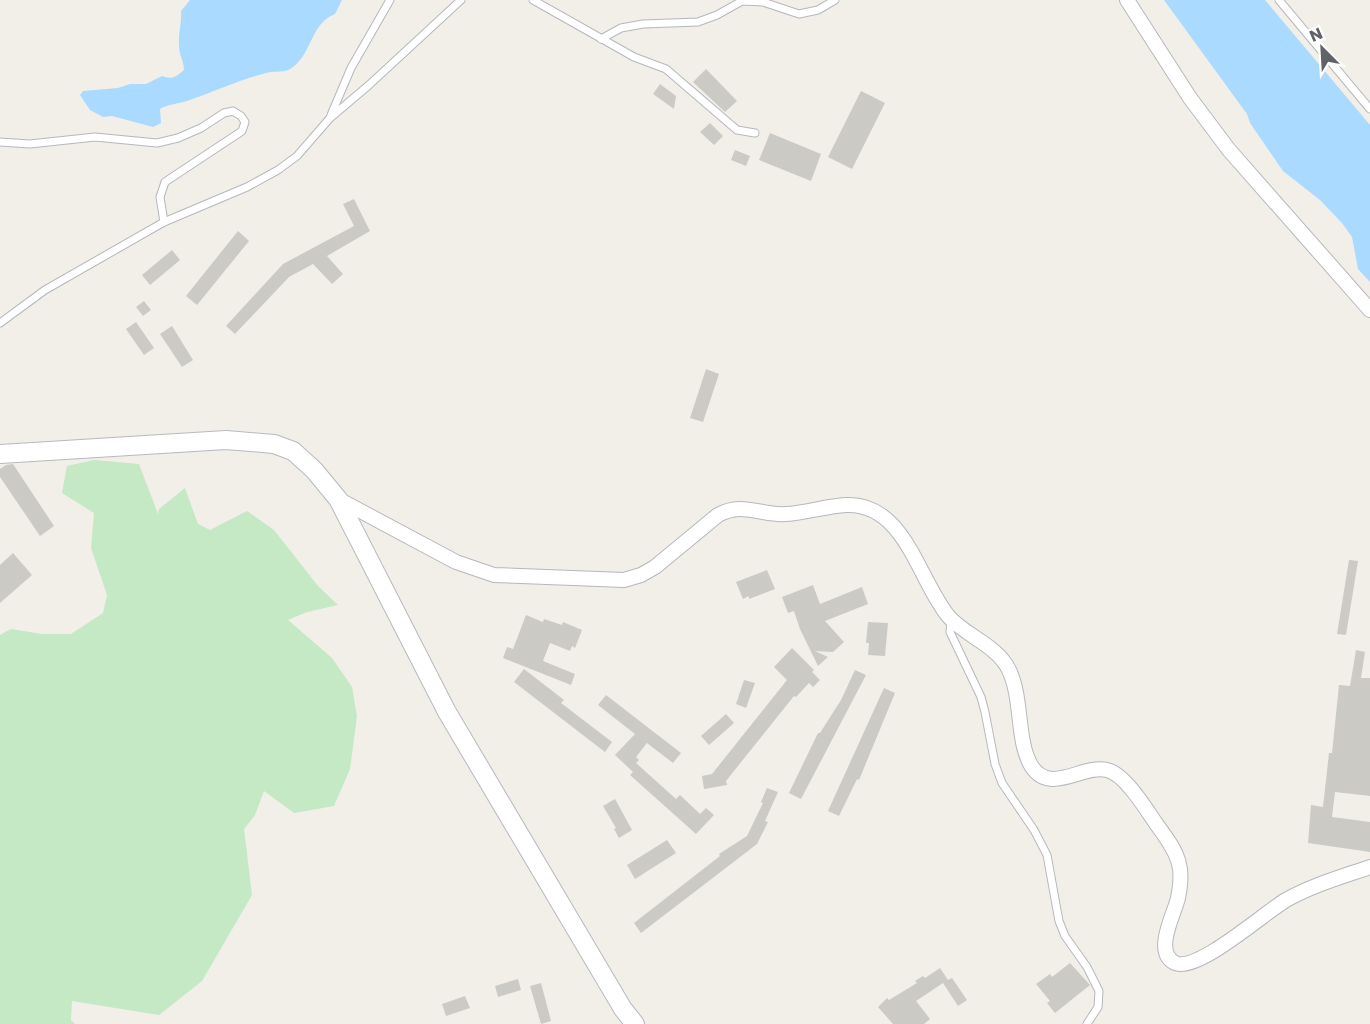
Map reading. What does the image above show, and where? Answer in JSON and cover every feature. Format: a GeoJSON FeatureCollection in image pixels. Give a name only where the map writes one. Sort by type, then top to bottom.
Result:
{"type":"FeatureCollection","features":[{"type":"Feature","properties":{"kind":"street"},"geometry":{"type":"LineString","coordinates":[[1127,0],[1190,98],[1229,150],[1370,310]]}},
{"type":"Feature","properties":{"kind":"street"},"geometry":{"type":"LineString","coordinates":[[0,454],[226,440],[274,444],[293,451],[314,470],[338,498],[453,722],[623,1009],[635,1024]]}},
{"type":"Feature","properties":{"kind":"street"},"geometry":{"type":"LineString","coordinates":[[338,498],[456,562],[480,572],[494,575],[624,580],[641,575],[655,567],[728,509],[740,507],[782,515],[846,505],[859,506],[891,524],[902,536],[933,594],[951,618],[993,651],[1008,666],[1016,685],[1023,737],[1032,766],[1048,778],[1059,779],[1088,770],[1108,770],[1121,777],[1156,824],[1179,864],[1180,881],[1177,900],[1164,946],[1170,959],[1176,964],[1186,965],[1205,958],[1284,901],[1315,886],[1370,867]]}},
{"type":"Feature","properties":{"kind":"lane"},"geometry":{"type":"LineString","coordinates":[[330,118],[351,68],[390,0]]}},
{"type":"Feature","properties":{"kind":"lane"},"geometry":{"type":"LineString","coordinates":[[0,322],[45,290],[164,222],[247,187],[278,170],[297,156],[330,118],[460,0]]}},
{"type":"Feature","properties":{"kind":"lane"},"geometry":{"type":"LineString","coordinates":[[533,0],[634,57],[666,69],[737,130],[755,133]]}},
{"type":"Feature","properties":{"kind":"lane"},"geometry":{"type":"LineString","coordinates":[[601,39],[621,28],[643,24],[698,22],[717,15],[742,1],[763,2],[799,14],[818,10],[836,0]]}},
{"type":"Feature","properties":{"kind":"lane"},"geometry":{"type":"LineString","coordinates":[[1279,0],[1370,109]]}},
{"type":"Feature","properties":{"kind":"lane"},"geometry":{"type":"LineString","coordinates":[[0,142],[30,144],[95,137],[157,143],[178,138],[201,128],[224,113],[233,111],[241,116],[245,122],[242,131],[165,182],[160,196],[164,222]]}},
{"type":"Feature","properties":{"kind":"lane"},"geometry":{"type":"LineString","coordinates":[[951,618],[950,632],[986,712],[995,764],[1002,783],[1041,843],[1050,864],[1054,897],[1065,936],[1099,991],[1098,1007],[1088,1024]]}},
{"type":"Feature","properties":{"kind":"green space"},"geometry":{"type":"Polygon","coordinates":[[[94,460],[139,464],[158,514],[159,509],[185,488],[198,524],[210,530],[247,511],[274,530],[318,586],[338,605],[307,612],[288,620],[332,658],[352,687],[357,716],[350,769],[334,806],[294,813],[264,791],[255,815],[244,829],[252,895],[202,981],[159,1015],[72,1001],[71,1020],[75,1024],[0,1024],[0,635],[11,629],[42,634],[71,634],[103,613],[107,595],[91,548],[94,513],[62,493],[67,466],[94,460]]]}},
{"type":"Feature","properties":{"kind":"water"},"geometry":{"type":"Polygon","coordinates":[[[190,0],[342,0],[335,14],[321,24],[304,54],[290,69],[256,76],[187,101],[163,107],[160,109],[161,123],[153,127],[112,116],[103,117],[90,110],[80,95],[83,91],[146,84],[162,76],[174,77],[184,70],[179,46],[181,11],[190,0]]]}},
{"type":"Feature","properties":{"kind":"water"},"geometry":{"type":"Polygon","coordinates":[[[1164,0],[1265,0],[1370,125],[1370,282],[1358,269],[1352,237],[1342,223],[1320,200],[1283,171],[1250,123],[1247,114],[1164,0]]]}},
{"type":"Feature","properties":{"kind":"building"},"geometry":{"type":"Polygon","coordinates":[[[706,69],[737,101],[725,112],[693,82],[706,69]]]}},
{"type":"Feature","properties":{"kind":"building"},"geometry":{"type":"Polygon","coordinates":[[[660,84],[676,96],[674,109],[653,94],[660,84]]]}},
{"type":"Feature","properties":{"kind":"building"},"geometry":{"type":"Polygon","coordinates":[[[861,91],[885,103],[852,169],[828,157],[861,91]]]}},
{"type":"Feature","properties":{"kind":"building"},"geometry":{"type":"Polygon","coordinates":[[[710,123],[723,136],[714,145],[700,132],[710,123]]]}},
{"type":"Feature","properties":{"kind":"building"},"geometry":{"type":"Polygon","coordinates":[[[770,133],[821,154],[811,181],[759,160],[770,133]]]}},
{"type":"Feature","properties":{"kind":"building"},"geometry":{"type":"Polygon","coordinates":[[[735,150],[750,156],[746,166],[731,160],[735,150]]]}},
{"type":"Feature","properties":{"kind":"building"},"geometry":{"type":"Polygon","coordinates":[[[354,199],[370,231],[327,256],[343,274],[332,284],[313,264],[289,277],[235,334],[226,326],[283,264],[354,226],[343,204],[354,199]]]}},
{"type":"Feature","properties":{"kind":"building"},"geometry":{"type":"Polygon","coordinates":[[[238,231],[249,241],[197,305],[186,296],[238,231]]]}},
{"type":"Feature","properties":{"kind":"building"},"geometry":{"type":"Polygon","coordinates":[[[172,250],[180,260],[150,285],[142,275],[172,250]]]}},
{"type":"Feature","properties":{"kind":"building"},"geometry":{"type":"Polygon","coordinates":[[[144,301],[151,310],[143,316],[136,307],[144,301]]]}},
{"type":"Feature","properties":{"kind":"building"},"geometry":{"type":"Polygon","coordinates":[[[136,322],[154,348],[144,355],[126,329],[136,322]]]}},
{"type":"Feature","properties":{"kind":"building"},"geometry":{"type":"Polygon","coordinates":[[[172,326],[193,360],[182,367],[160,334],[172,326]]]}},
{"type":"Feature","properties":{"kind":"building"},"geometry":{"type":"Polygon","coordinates":[[[706,369],[719,374],[703,422],[690,418],[706,369]]]}},
{"type":"Feature","properties":{"kind":"building"},"geometry":{"type":"Polygon","coordinates":[[[13,464],[54,526],[40,536],[0,477],[0,469],[13,464]]]}},
{"type":"Feature","properties":{"kind":"building"},"geometry":{"type":"Polygon","coordinates":[[[13,553],[32,575],[0,603],[0,565],[13,553]]]}},
{"type":"Feature","properties":{"kind":"building"},"geometry":{"type":"Polygon","coordinates":[[[1349,560],[1358,561],[1346,635],[1337,634],[1349,560]]]}},
{"type":"Feature","properties":{"kind":"building"},"geometry":{"type":"Polygon","coordinates":[[[767,570],[775,589],[743,599],[736,582],[767,570]]]}},
{"type":"Feature","properties":{"kind":"building"},"geometry":{"type":"Polygon","coordinates":[[[813,585],[820,604],[862,587],[868,604],[825,621],[844,642],[833,652],[815,651],[828,657],[818,666],[794,611],[788,613],[782,597],[813,585]]]}},
{"type":"Feature","properties":{"kind":"building"},"geometry":{"type":"Polygon","coordinates":[[[526,615],[543,622],[544,619],[562,625],[563,622],[582,630],[575,648],[572,646],[570,651],[550,643],[543,661],[575,674],[571,685],[503,658],[507,647],[513,649],[526,615]]]}},
{"type":"Feature","properties":{"kind":"building"},"geometry":{"type":"Polygon","coordinates":[[[868,622],[888,623],[885,656],[868,655],[869,643],[866,643],[868,622]]]}},
{"type":"Feature","properties":{"kind":"building"},"geometry":{"type":"Polygon","coordinates":[[[792,648],[814,670],[812,672],[820,680],[813,687],[809,683],[796,697],[794,696],[726,781],[727,785],[704,789],[702,776],[712,774],[787,680],[774,667],[792,648]]]}},
{"type":"Feature","properties":{"kind":"building"},"geometry":{"type":"Polygon","coordinates":[[[1356,650],[1365,652],[1361,678],[1370,678],[1370,796],[1335,792],[1332,817],[1370,822],[1370,852],[1308,843],[1311,805],[1323,807],[1329,753],[1332,753],[1339,685],[1350,686],[1356,650]]]}},
{"type":"Feature","properties":{"kind":"building"},"geometry":{"type":"Polygon","coordinates":[[[524,669],[564,700],[561,703],[612,742],[605,752],[514,682],[524,669]]]}},
{"type":"Feature","properties":{"kind":"building"},"geometry":{"type":"Polygon","coordinates":[[[855,670],[866,675],[801,799],[789,793],[818,733],[841,700],[855,670]]]}},
{"type":"Feature","properties":{"kind":"building"},"geometry":{"type":"Polygon","coordinates":[[[744,680],[755,683],[746,708],[736,704],[744,680]]]}},
{"type":"Feature","properties":{"kind":"building"},"geometry":{"type":"Polygon","coordinates":[[[884,688],[895,693],[859,780],[857,779],[839,816],[828,811],[884,688]]]}},
{"type":"Feature","properties":{"kind":"building"},"geometry":{"type":"Polygon","coordinates":[[[606,695],[681,753],[673,763],[647,743],[636,757],[639,760],[636,763],[676,799],[680,795],[700,814],[706,808],[714,815],[696,834],[630,775],[633,772],[615,755],[635,734],[598,705],[606,695]]]}},
{"type":"Feature","properties":{"kind":"building"},"geometry":{"type":"Polygon","coordinates":[[[726,714],[734,723],[709,745],[701,736],[726,714]]]}},
{"type":"Feature","properties":{"kind":"building"},"geometry":{"type":"Polygon","coordinates":[[[767,788],[778,792],[765,821],[768,822],[757,844],[641,933],[634,923],[720,856],[719,854],[747,836],[763,803],[761,802],[767,788]]]}},
{"type":"Feature","properties":{"kind":"building"},"geometry":{"type":"Polygon","coordinates":[[[615,799],[632,830],[619,838],[603,806],[615,799]]]}},
{"type":"Feature","properties":{"kind":"building"},"geometry":{"type":"Polygon","coordinates":[[[667,840],[676,853],[635,879],[627,865],[667,840]]]}},
{"type":"Feature","properties":{"kind":"building"},"geometry":{"type":"Polygon","coordinates":[[[1070,963],[1090,985],[1055,1013],[1047,1003],[1050,1001],[1036,984],[1050,974],[1052,977],[1070,963]]]}},
{"type":"Feature","properties":{"kind":"building"},"geometry":{"type":"Polygon","coordinates":[[[940,968],[948,980],[952,978],[967,1000],[958,1006],[943,983],[916,1001],[930,1019],[924,1024],[893,1024],[878,1007],[887,998],[889,1000],[917,983],[915,981],[923,976],[925,978],[940,968]]]}},
{"type":"Feature","properties":{"kind":"building"},"geometry":{"type":"Polygon","coordinates":[[[518,979],[521,990],[498,997],[495,986],[518,979]]]}},
{"type":"Feature","properties":{"kind":"building"},"geometry":{"type":"Polygon","coordinates":[[[541,983],[551,1021],[541,1024],[530,986],[541,983]]]}},
{"type":"Feature","properties":{"kind":"building"},"geometry":{"type":"Polygon","coordinates":[[[465,996],[470,1008],[446,1016],[442,1004],[465,996]]]}}]}
